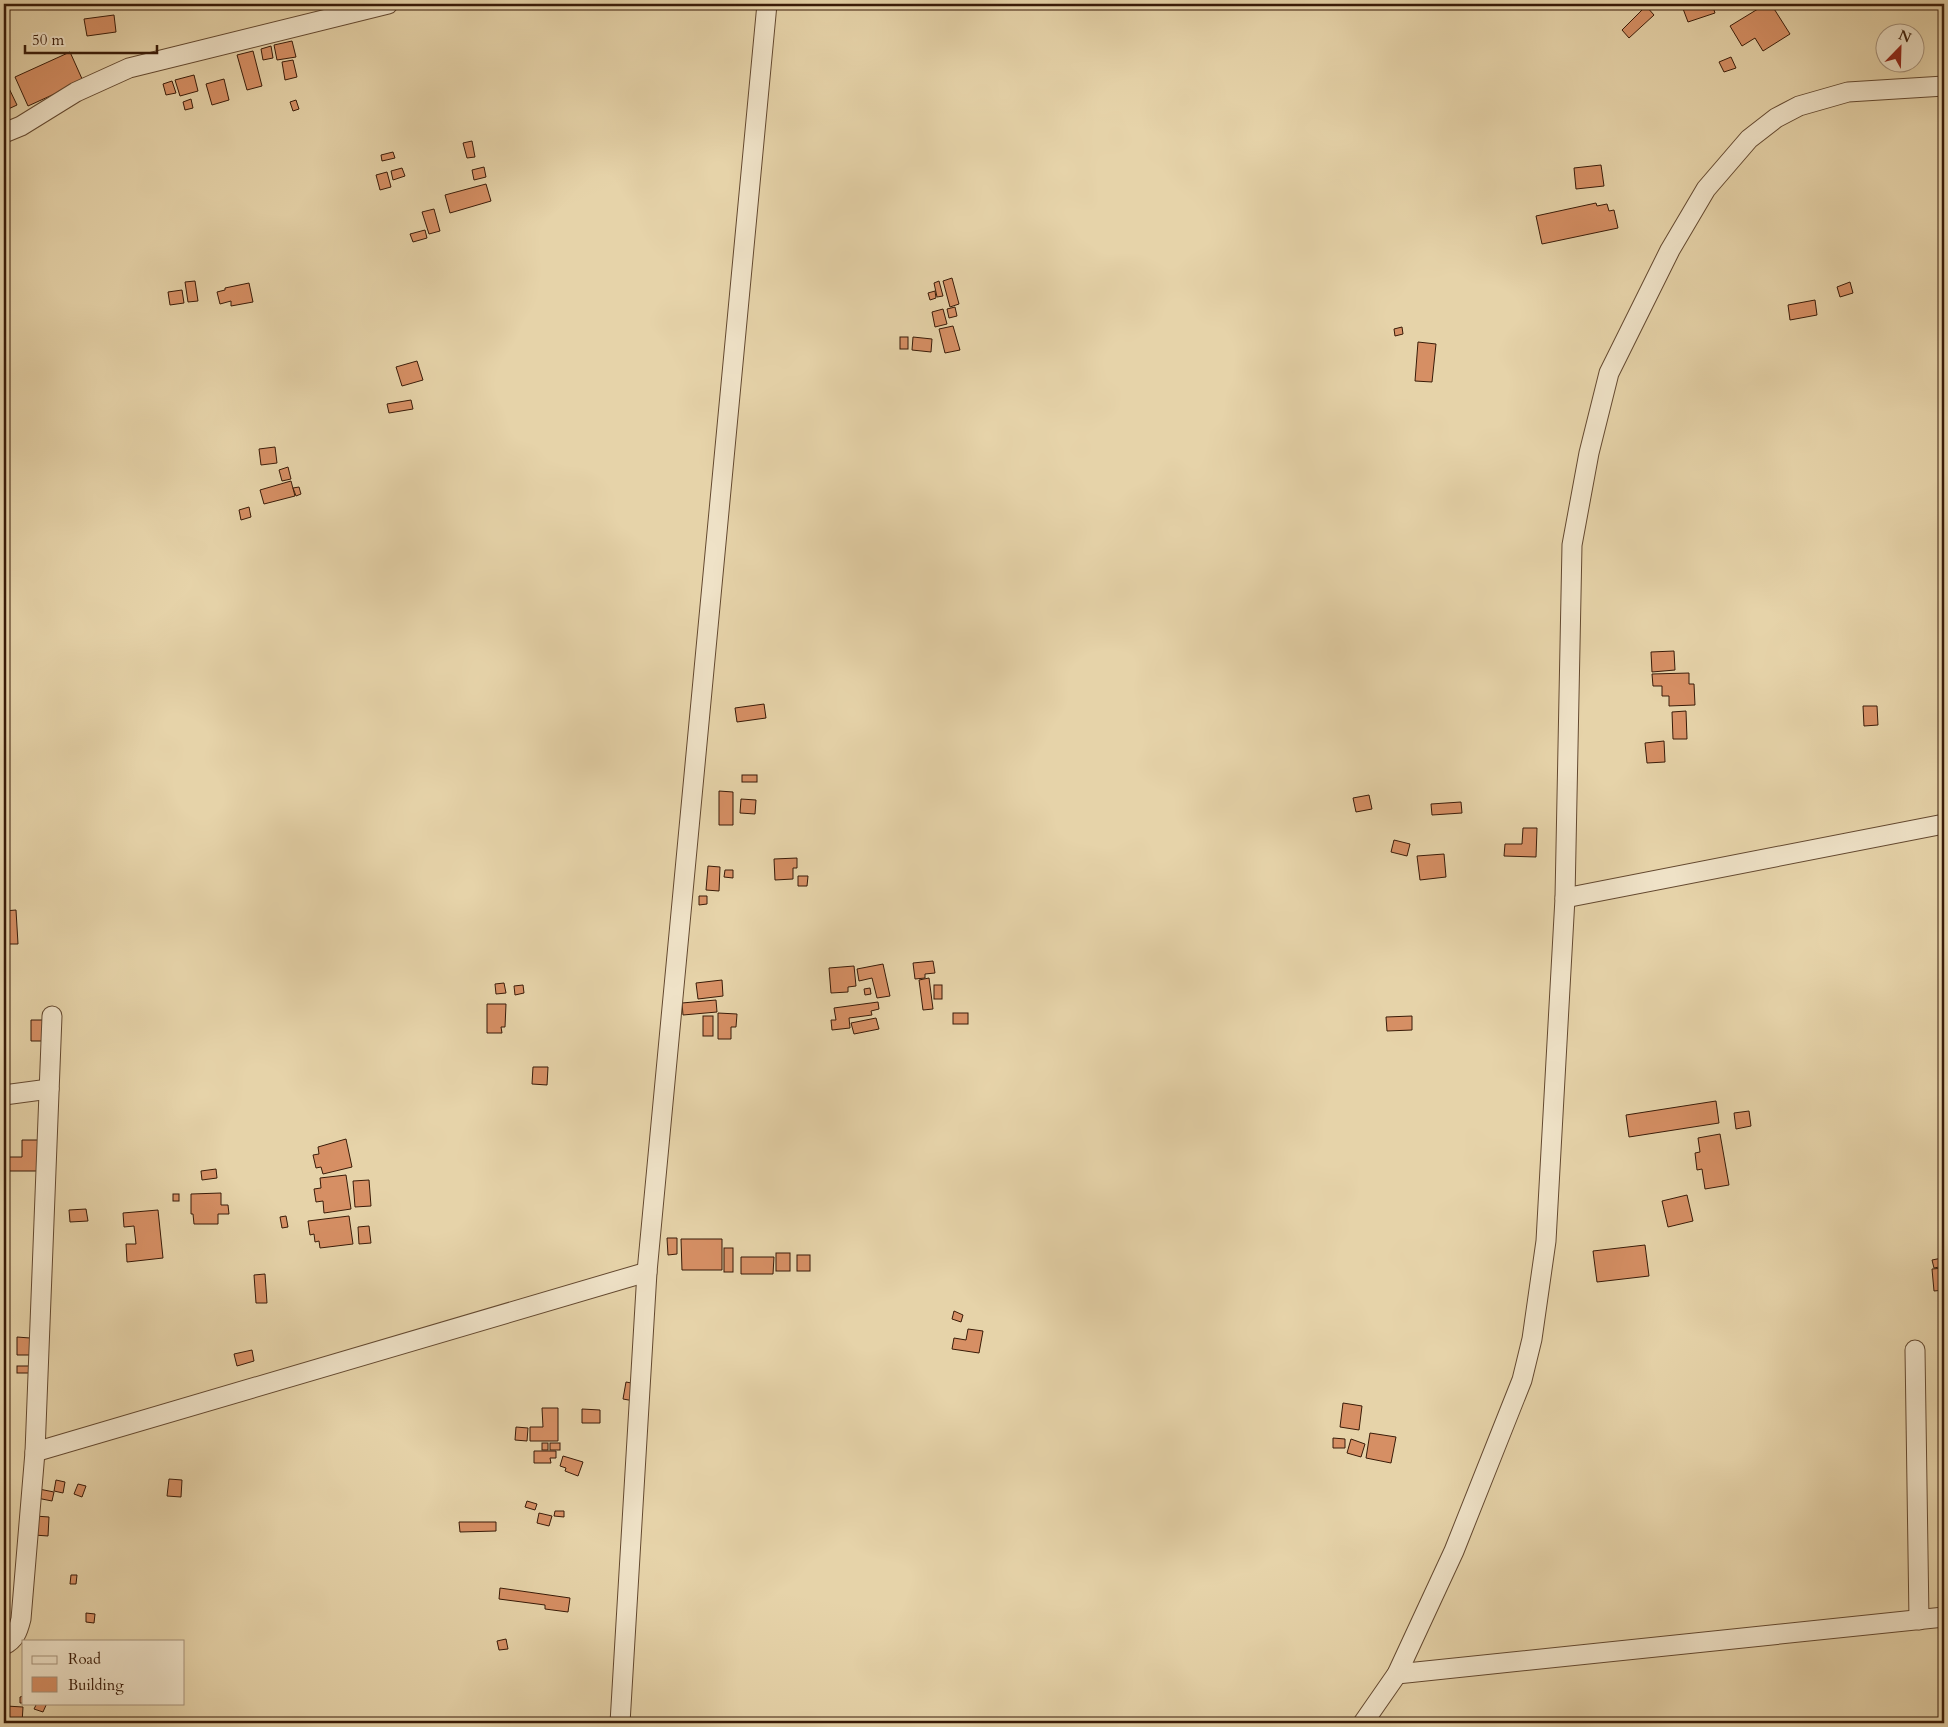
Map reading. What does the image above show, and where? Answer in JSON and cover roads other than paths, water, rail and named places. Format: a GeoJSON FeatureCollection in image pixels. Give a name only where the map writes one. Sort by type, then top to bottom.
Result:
{"type":"FeatureCollection","features":[{"type":"Feature","properties":{"kind":"street"},"geometry":{"type":"LineString","coordinates":[[4,133],[20,126],[76,92],[129,68],[388,4]]}},
{"type":"Feature","properties":{"kind":"street"},"geometry":{"type":"LineString","coordinates":[[620,1723],[647,1272],[767,4]]}},
{"type":"Feature","properties":{"kind":"street"},"geometry":{"type":"LineString","coordinates":[[1363,1723],[1397,1674],[1454,1551],[1522,1380],[1532,1339],[1546,1241],[1565,898],[1572,545],[1589,453],[1609,373],[1670,250],[1706,189],[1749,139],[1769,123],[1799,106],[1848,92],[1944,86]]}},
{"type":"Feature","properties":{"kind":"street"},"geometry":{"type":"LineString","coordinates":[[1565,898],[1944,824]]}},
{"type":"Feature","properties":{"kind":"street"},"geometry":{"type":"LineString","coordinates":[[4,1645],[11,1642],[18,1631],[20,1619],[35,1452],[52,1016]]}},
{"type":"Feature","properties":{"kind":"street"},"geometry":{"type":"LineString","coordinates":[[4,1095],[50,1090]]}},
{"type":"Feature","properties":{"kind":"street"},"geometry":{"type":"LineString","coordinates":[[35,1452],[647,1272]]}},
{"type":"Feature","properties":{"kind":"street"},"geometry":{"type":"LineString","coordinates":[[1915,1350],[1919,1620]]}},
{"type":"Feature","properties":{"kind":"street"},"geometry":{"type":"LineString","coordinates":[[1397,1674],[1944,1617]]}}]}
